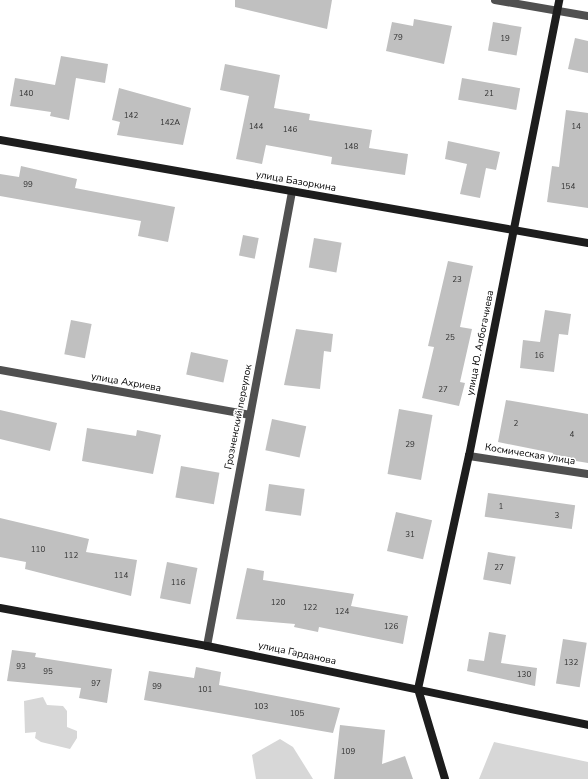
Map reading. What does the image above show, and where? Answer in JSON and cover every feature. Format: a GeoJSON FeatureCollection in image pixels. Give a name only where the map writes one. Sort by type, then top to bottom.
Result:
{"type":"FeatureCollection","features":[{"type":"Feature","properties":{"kind":"street"},"geometry":{"type":"LineString","coordinates":[[495,0],[557,12],[588,16]]}},
{"type":"Feature","properties":{"kind":"street","name":"улица Ю. Албогачиева"},"geometry":{"type":"LineString","coordinates":[[418,689],[469,456],[559,0]]}},
{"type":"Feature","properties":{"kind":"street","name":"улица Базоркина"},"geometry":{"type":"LineString","coordinates":[[0,140],[588,243]]}},
{"type":"Feature","properties":{"kind":"street","name":"Грозненский переулок"},"geometry":{"type":"LineString","coordinates":[[207,646],[248,415],[292,192]]}},
{"type":"Feature","properties":{"kind":"street","name":"улица Ахриева"},"geometry":{"type":"LineString","coordinates":[[0,370],[248,415]]}},
{"type":"Feature","properties":{"kind":"street","name":"Космическая улица"},"geometry":{"type":"LineString","coordinates":[[469,456],[588,474]]}},
{"type":"Feature","properties":{"kind":"street","name":"улица Гарданова"},"geometry":{"type":"LineString","coordinates":[[0,608],[207,646],[588,725]]}},
{"type":"Feature","properties":{"kind":"street"},"geometry":{"type":"LineString","coordinates":[[418,689],[445,779]]}},
{"type":"Feature","properties":{"kind":"shaded area"},"geometry":{"type":"Polygon","coordinates":[[[43,697],[47,705],[63,706],[67,711],[67,727],[77,731],[77,738],[70,749],[41,742],[35,738],[36,732],[25,733],[24,701],[43,697]]]}},
{"type":"Feature","properties":{"kind":"shaded area"},"geometry":{"type":"Polygon","coordinates":[[[280,739],[293,747],[313,779],[256,779],[252,755],[280,739]]]}},
{"type":"Feature","properties":{"kind":"shaded area"},"geometry":{"type":"Polygon","coordinates":[[[494,742],[588,762],[588,779],[479,779],[494,742]]]}},
{"type":"Feature","properties":{"kind":"building"},"geometry":{"type":"Polygon","coordinates":[[[235,0],[332,0],[327,29],[235,7],[235,0]]]}},
{"type":"Feature","properties":{"kind":"building"},"geometry":{"type":"Polygon","coordinates":[[[414,19],[452,26],[444,64],[386,51],[392,22],[413,26],[414,19]]]}},
{"type":"Feature","properties":{"kind":"building"},"geometry":{"type":"Polygon","coordinates":[[[493,22],[522,27],[517,56],[488,51],[493,22]]]}},
{"type":"Feature","properties":{"kind":"building"},"geometry":{"type":"Polygon","coordinates":[[[575,38],[588,41],[588,73],[568,69],[575,38]]]}},
{"type":"Feature","properties":{"kind":"building"},"geometry":{"type":"Polygon","coordinates":[[[61,56],[108,64],[105,83],[76,78],[69,120],[50,116],[51,112],[10,106],[15,78],[55,85],[61,56]]]}},
{"type":"Feature","properties":{"kind":"building"},"geometry":{"type":"Polygon","coordinates":[[[225,64],[280,75],[274,108],[310,114],[309,120],[372,130],[369,148],[408,154],[405,175],[331,164],[332,157],[266,145],[262,164],[236,159],[249,96],[220,90],[225,64]]]}},
{"type":"Feature","properties":{"kind":"building"},"geometry":{"type":"Polygon","coordinates":[[[462,78],[520,88],[516,110],[458,100],[462,78]]]}},
{"type":"Feature","properties":{"kind":"building"},"geometry":{"type":"Polygon","coordinates":[[[119,88],[191,108],[183,145],[117,135],[120,122],[112,120],[119,88]]]}},
{"type":"Feature","properties":{"kind":"building"},"geometry":{"type":"Polygon","coordinates":[[[566,110],[588,113],[588,208],[547,202],[552,166],[559,167],[566,110]]]}},
{"type":"Feature","properties":{"kind":"building"},"geometry":{"type":"Polygon","coordinates":[[[448,141],[500,152],[496,170],[486,168],[480,198],[460,194],[467,164],[445,159],[448,141]]]}},
{"type":"Feature","properties":{"kind":"building"},"geometry":{"type":"Polygon","coordinates":[[[21,166],[77,179],[75,188],[175,207],[168,242],[138,236],[141,221],[0,196],[0,174],[19,177],[21,166]]]}},
{"type":"Feature","properties":{"kind":"building"},"geometry":{"type":"Polygon","coordinates":[[[243,235],[259,238],[255,259],[239,256],[243,235]]]}},
{"type":"Feature","properties":{"kind":"building"},"geometry":{"type":"Polygon","coordinates":[[[314,238],[342,243],[336,272],[309,268],[314,238]]]}},
{"type":"Feature","properties":{"kind":"building"},"geometry":{"type":"Polygon","coordinates":[[[448,261],[473,266],[460,327],[472,329],[460,382],[465,383],[459,406],[422,398],[434,347],[428,346],[448,261]]]}},
{"type":"Feature","properties":{"kind":"building"},"geometry":{"type":"Polygon","coordinates":[[[545,310],[571,314],[568,335],[559,334],[554,372],[520,368],[523,340],[540,342],[545,310]]]}},
{"type":"Feature","properties":{"kind":"building"},"geometry":{"type":"Polygon","coordinates":[[[71,320],[92,324],[85,358],[64,354],[71,320]]]}},
{"type":"Feature","properties":{"kind":"building"},"geometry":{"type":"Polygon","coordinates":[[[296,329],[333,334],[331,352],[324,351],[320,389],[284,385],[296,329]]]}},
{"type":"Feature","properties":{"kind":"building"},"geometry":{"type":"Polygon","coordinates":[[[191,352],[228,360],[223,382],[186,374],[191,352]]]}},
{"type":"Feature","properties":{"kind":"building"},"geometry":{"type":"Polygon","coordinates":[[[506,400],[588,414],[588,463],[552,457],[553,453],[498,442],[506,400]]]}},
{"type":"Feature","properties":{"kind":"building"},"geometry":{"type":"Polygon","coordinates":[[[399,409],[432,415],[421,480],[388,474],[399,409]]]}},
{"type":"Feature","properties":{"kind":"building"},"geometry":{"type":"Polygon","coordinates":[[[0,410],[57,423],[50,451],[0,439],[0,410]]]}},
{"type":"Feature","properties":{"kind":"building"},"geometry":{"type":"Polygon","coordinates":[[[272,419],[306,426],[300,458],[265,450],[272,419]]]}},
{"type":"Feature","properties":{"kind":"building"},"geometry":{"type":"Polygon","coordinates":[[[87,428],[136,436],[137,430],[161,435],[153,474],[82,461],[87,428]]]}},
{"type":"Feature","properties":{"kind":"building"},"geometry":{"type":"Polygon","coordinates":[[[181,466],[219,473],[214,504],[175,498],[181,466]]]}},
{"type":"Feature","properties":{"kind":"building"},"geometry":{"type":"Polygon","coordinates":[[[269,484],[305,489],[301,516],[265,511],[269,484]]]}},
{"type":"Feature","properties":{"kind":"building"},"geometry":{"type":"Polygon","coordinates":[[[488,493],[575,505],[572,529],[485,517],[488,493]]]}},
{"type":"Feature","properties":{"kind":"building"},"geometry":{"type":"Polygon","coordinates":[[[396,512],[432,520],[423,559],[387,551],[396,512]]]}},
{"type":"Feature","properties":{"kind":"building"},"geometry":{"type":"Polygon","coordinates":[[[0,518],[89,539],[86,552],[137,560],[131,596],[25,569],[26,562],[0,557],[0,518]]]}},
{"type":"Feature","properties":{"kind":"building"},"geometry":{"type":"Polygon","coordinates":[[[488,552],[516,557],[511,584],[483,580],[488,552]]]}},
{"type":"Feature","properties":{"kind":"building"},"geometry":{"type":"Polygon","coordinates":[[[167,562],[197,568],[190,604],[160,598],[167,562]]]}},
{"type":"Feature","properties":{"kind":"building"},"geometry":{"type":"Polygon","coordinates":[[[247,568],[264,571],[263,580],[354,594],[351,606],[408,616],[403,644],[319,627],[318,632],[294,627],[295,624],[236,619],[247,568]]]}},
{"type":"Feature","properties":{"kind":"building"},"geometry":{"type":"Polygon","coordinates":[[[489,632],[506,635],[501,663],[537,668],[535,686],[467,671],[469,659],[484,661],[489,632]]]}},
{"type":"Feature","properties":{"kind":"building"},"geometry":{"type":"Polygon","coordinates":[[[563,639],[587,643],[580,687],[556,683],[563,639]]]}},
{"type":"Feature","properties":{"kind":"building"},"geometry":{"type":"Polygon","coordinates":[[[12,650],[36,653],[35,657],[112,669],[107,703],[79,698],[81,688],[7,681],[12,650]]]}},
{"type":"Feature","properties":{"kind":"building"},"geometry":{"type":"Polygon","coordinates":[[[196,667],[221,672],[219,685],[340,708],[333,733],[144,700],[149,671],[194,678],[196,667]]]}},
{"type":"Feature","properties":{"kind":"building"},"geometry":{"type":"Polygon","coordinates":[[[340,725],[385,730],[382,764],[405,756],[413,779],[334,779],[340,725]]]}}]}
